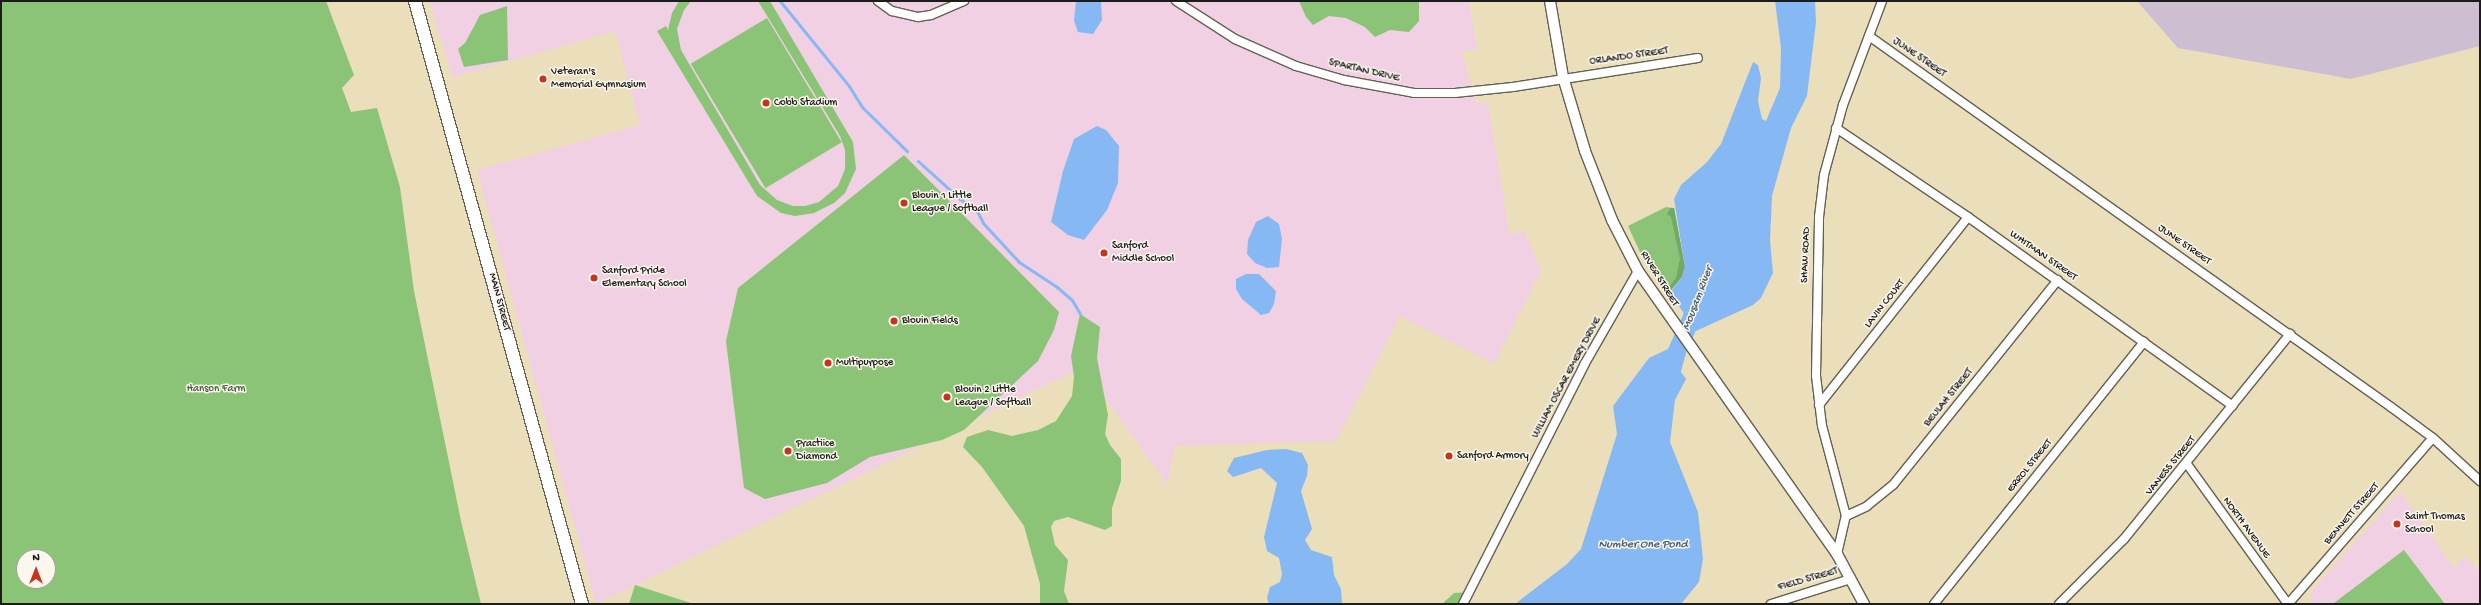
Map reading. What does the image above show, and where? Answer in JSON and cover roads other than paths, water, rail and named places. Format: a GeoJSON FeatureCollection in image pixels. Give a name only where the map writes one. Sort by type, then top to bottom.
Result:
{"type":"FeatureCollection","features":[{"type":"Feature","properties":{"kind":"main road","name":"MAIN STREET"},"geometry":{"type":"LineString","coordinates":[[415,1],[582,604]]}},
{"type":"Feature","properties":{"kind":"street"},"geometry":{"type":"LineString","coordinates":[[878,1],[892,11],[918,17],[931,15],[964,1]]}},
{"type":"Feature","properties":{"kind":"street","name":"SPARTAN DRIVE"},"geometry":{"type":"LineString","coordinates":[[1176,1],[1235,39],[1256,50],[1296,66],[1385,89],[1455,93],[1513,87],[1563,77]]}},
{"type":"Feature","properties":{"kind":"street","name":"RIVER STREET"},"geometry":{"type":"LineString","coordinates":[[1550,1],[1563,77],[1600,193],[1638,271],[1660,305],[1837,554],[1865,603]]}},
{"type":"Feature","properties":{"kind":"street","name":"SHAW ROAD"},"geometry":{"type":"LineString","coordinates":[[1846,516],[1819,404],[1814,341],[1819,217],[1824,175],[1836,128],[1882,1]]}},
{"type":"Feature","properties":{"kind":"street","name":"JUNE STREET"},"geometry":{"type":"LineString","coordinates":[[1869,36],[2290,334],[2433,438],[2480,481]]}},
{"type":"Feature","properties":{"kind":"street","name":"ORLANDO STREET"},"geometry":{"type":"LineString","coordinates":[[1563,77],[1698,58]]}},
{"type":"Feature","properties":{"kind":"street","name":"WHITMAN STREET"},"geometry":{"type":"LineString","coordinates":[[1836,128],[2058,280],[2233,406]]}},
{"type":"Feature","properties":{"kind":"street","name":"LAVIN COURT"},"geometry":{"type":"LineString","coordinates":[[1819,404],[1968,217]]}},
{"type":"Feature","properties":{"kind":"street","name":"WILLIAM OSCAR EMERY DRIVE"},"geometry":{"type":"LineString","coordinates":[[1463,604],[1584,365],[1638,271]]}},
{"type":"Feature","properties":{"kind":"street","name":"BEULAH STREET"},"geometry":{"type":"LineString","coordinates":[[1846,516],[1872,503],[1893,485],[2058,280]]}},
{"type":"Feature","properties":{"kind":"street","name":"VANESS STREET"},"geometry":{"type":"LineString","coordinates":[[2059,604],[2124,539],[2187,464],[2290,334]]}},
{"type":"Feature","properties":{"kind":"street","name":"ERROL STREET"},"geometry":{"type":"LineString","coordinates":[[1934,604],[2144,342]]}},
{"type":"Feature","properties":{"kind":"street","name":"BENNETT STREET"},"geometry":{"type":"LineString","coordinates":[[2288,604],[2433,438]]}},
{"type":"Feature","properties":{"kind":"street","name":"NORTH AVENUE"},"geometry":{"type":"LineString","coordinates":[[2187,464],[2288,604]]}},
{"type":"Feature","properties":{"kind":"street"},"geometry":{"type":"LineString","coordinates":[[1837,554],[1846,516]]}},
{"type":"Feature","properties":{"kind":"street","name":"FIELD STREET"},"geometry":{"type":"LineString","coordinates":[[1771,604],[1852,579]]}},
{"type":"Feature","properties":{"kind":"water"},"geometry":{"type":"Polygon","coordinates":[[[1076,1],[1101,1],[1102,20],[1093,34],[1078,32],[1074,21],[1076,1]]]}},
{"type":"Feature","properties":{"kind":"water"},"geometry":{"type":"Polygon","coordinates":[[[1775,1],[1815,1],[1816,22],[1807,96],[1791,128],[1772,196],[1770,240],[1773,273],[1761,298],[1753,305],[1696,331],[1670,293],[1682,277],[1685,267],[1674,199],[1681,185],[1707,162],[1721,144],[1753,62],[1758,65],[1761,78],[1758,101],[1762,119],[1766,121],[1780,88],[1781,48],[1775,1]]]}},
{"type":"Feature","properties":{"kind":"water"},"geometry":{"type":"Polygon","coordinates":[[[1097,126],[1106,130],[1119,146],[1118,183],[1107,210],[1084,240],[1068,235],[1051,222],[1063,171],[1074,139],[1097,126]]]}},
{"type":"Feature","properties":{"kind":"water"},"geometry":{"type":"Polygon","coordinates":[[[1268,216],[1279,224],[1282,239],[1279,267],[1267,268],[1255,263],[1247,254],[1248,240],[1256,222],[1268,216]]]}},
{"type":"Feature","properties":{"kind":"water"},"geometry":{"type":"Polygon","coordinates":[[[1246,274],[1259,274],[1276,291],[1274,304],[1269,313],[1261,315],[1242,299],[1236,289],[1236,279],[1246,274]]]}},
{"type":"Feature","properties":{"kind":"water","name":"Number One Pond"},"geometry":{"type":"Polygon","coordinates":[[[1670,348],[1677,351],[1683,360],[1679,369],[1686,379],[1675,400],[1670,442],[1698,512],[1703,559],[1699,582],[1681,604],[1515,604],[1567,564],[1581,549],[1617,434],[1613,406],[1649,358],[1670,348]]]}},
{"type":"Feature","properties":{"kind":"water"},"geometry":{"type":"Polygon","coordinates":[[[1286,449],[1302,453],[1308,465],[1307,476],[1301,491],[1312,529],[1305,540],[1311,550],[1332,557],[1334,575],[1341,589],[1342,604],[1269,604],[1267,598],[1270,587],[1280,582],[1282,574],[1279,558],[1267,551],[1264,537],[1277,483],[1261,468],[1233,477],[1227,471],[1234,458],[1267,450],[1286,449]]]}},
{"type":"Feature","properties":{"kind":"waterway"},"geometry":{"type":"LineString","coordinates":[[780,1],[849,86],[862,107],[907,151]]}},
{"type":"Feature","properties":{"kind":"waterway"},"geometry":{"type":"LineString","coordinates":[[918,161],[960,199],[977,211],[983,223],[1019,262],[1057,287],[1072,300],[1080,314]]}},
{"type":"Feature","properties":{"kind":"waterway","name":"Mousam River"},"geometry":{"type":"LineString","coordinates":[[1671,374],[1677,351],[1699,301]]}},
{"type":"Feature","properties":{"kind":"place","name":"Veteran's Memorial Gymnasium"},"geometry":{"type":"Point","coordinates":[543,79]}},
{"type":"Feature","properties":{"kind":"place","name":"Cobb Stadium"},"geometry":{"type":"Point","coordinates":[766,103]}},
{"type":"Feature","properties":{"kind":"place","name":"Blouin 1 Little League / Softball"},"geometry":{"type":"Point","coordinates":[904,203]}},
{"type":"Feature","properties":{"kind":"place","name":"Sanford Middle School"},"geometry":{"type":"Point","coordinates":[1104,253]}},
{"type":"Feature","properties":{"kind":"place","name":"Sanford Pride Elementary School"},"geometry":{"type":"Point","coordinates":[594,278]}},
{"type":"Feature","properties":{"kind":"place","name":"Blouin Fields"},"geometry":{"type":"Point","coordinates":[894,321]}},
{"type":"Feature","properties":{"kind":"place","name":"Multipurpose"},"geometry":{"type":"Point","coordinates":[828,363]}},
{"type":"Feature","properties":{"kind":"place","name":"Blouin 2 Little League / Softball"},"geometry":{"type":"Point","coordinates":[947,397]}},
{"type":"Feature","properties":{"kind":"place","name":"Practiice Diamond"},"geometry":{"type":"Point","coordinates":[788,451]}},
{"type":"Feature","properties":{"kind":"place","name":"Sanford Armory"},"geometry":{"type":"Point","coordinates":[1449,456]}},
{"type":"Feature","properties":{"kind":"place","name":"Saint Thomas School"},"geometry":{"type":"Point","coordinates":[2397,524]}},
{"type":"Feature","properties":{"kind":"park label","name":"Hanson Farm"},"geometry":{"type":"Point","coordinates":[216,389]}}]}
